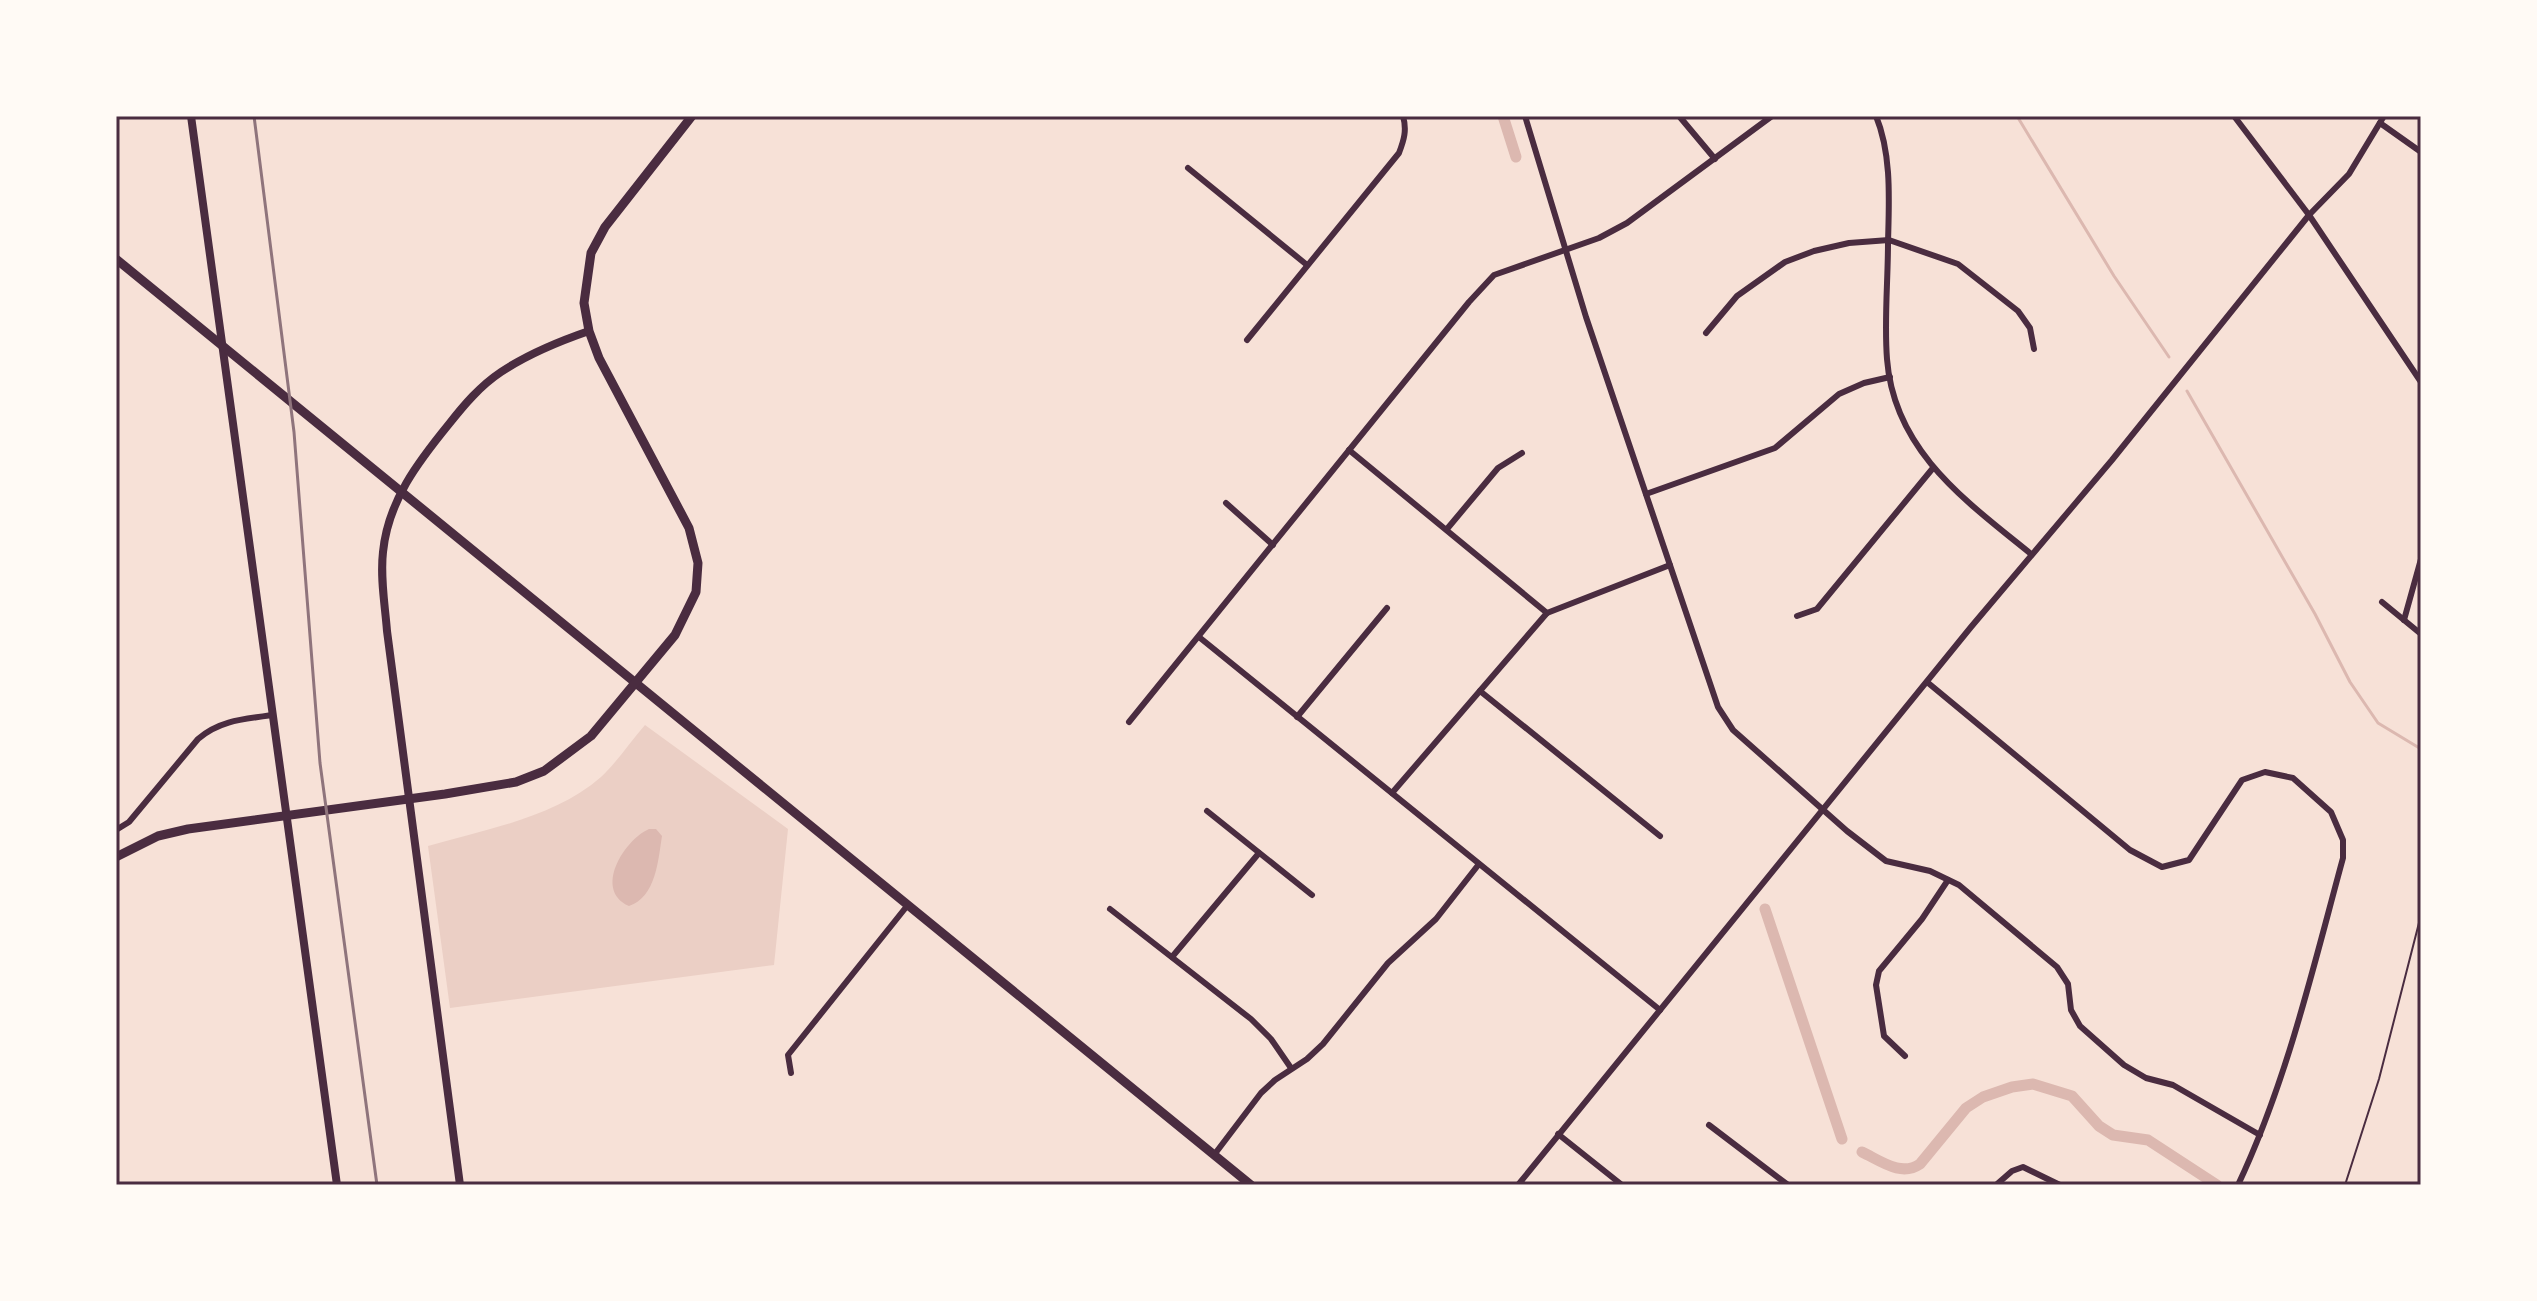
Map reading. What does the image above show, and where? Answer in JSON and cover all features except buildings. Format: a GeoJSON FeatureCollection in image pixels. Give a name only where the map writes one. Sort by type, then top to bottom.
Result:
{"type":"FeatureCollection","features":[{"type":"Feature","properties":{"kind":"main road"},"geometry":{"type":"LineString","coordinates":[[116,857],[158,836],[188,829],[445,794],[516,782],[544,771],[591,736],[675,635],[696,592],[698,563],[689,528],[606,372],[589,331],[584,303],[591,253],[605,227],[692,116]]}},
{"type":"Feature","properties":{"kind":"main road"},"geometry":{"type":"LineString","coordinates":[[116,259],[1251,1185]]}},
{"type":"Feature","properties":{"kind":"street"},"geometry":{"type":"LineString","coordinates":[[191,116],[337,1185]]}},
{"type":"Feature","properties":{"kind":"street"},"geometry":{"type":"LineString","coordinates":[[1247,340],[1399,153],[1406,125],[1403,116]]}},
{"type":"Feature","properties":{"kind":"street"},"geometry":{"type":"LineString","coordinates":[[1525,116],[1566,251],[1718,707],[1733,730],[1886,861],[1930,871],[1990,909],[2057,967],[2068,984],[2071,1010],[2080,1026],[2124,1065],[2146,1078],[2173,1085],[2260,1135]]}},
{"type":"Feature","properties":{"kind":"street"},"geometry":{"type":"LineString","coordinates":[[1679,116],[1715,159]]}},
{"type":"Feature","properties":{"kind":"street"},"geometry":{"type":"LineString","coordinates":[[1129,722],[1494,275],[1566,251],[1627,223],[1772,116]]}},
{"type":"Feature","properties":{"kind":"street"},"geometry":{"type":"LineString","coordinates":[[1876,116],[1885,138],[1889,240],[1887,360],[1894,401],[1933,468],[2031,554]]}},
{"type":"Feature","properties":{"kind":"street"},"geometry":{"type":"LineString","coordinates":[[2234,116],[2309,215],[2421,382]]}},
{"type":"Feature","properties":{"kind":"street"},"geometry":{"type":"LineString","coordinates":[[1518,1185],[2309,215],[2349,174],[2382,119],[2421,152]]}},
{"type":"Feature","properties":{"kind":"street"},"geometry":{"type":"LineString","coordinates":[[1188,168],[1307,265]]}},
{"type":"Feature","properties":{"kind":"street"},"geometry":{"type":"LineString","coordinates":[[1706,333],[1737,296],[1785,262],[1849,243],[1889,240],[1958,264],[2018,311],[2030,328],[2034,349]]}},
{"type":"Feature","properties":{"kind":"street"},"geometry":{"type":"LineString","coordinates":[[460,1185],[387,631],[382,553],[389,522],[405,483],[470,399],[497,374],[522,359],[549,345],[589,331]]}},
{"type":"Feature","properties":{"kind":"street"},"geometry":{"type":"LineString","coordinates":[[1646,494],[1775,448],[1839,394],[1864,383],[1890,377]]}},
{"type":"Feature","properties":{"kind":"street"},"geometry":{"type":"LineString","coordinates":[[1349,450],[1547,613]]}},
{"type":"Feature","properties":{"kind":"street"},"geometry":{"type":"LineString","coordinates":[[1447,529],[1498,468],[1522,453]]}},
{"type":"Feature","properties":{"kind":"street"},"geometry":{"type":"LineString","coordinates":[[1797,616],[1817,609],[1933,468]]}},
{"type":"Feature","properties":{"kind":"street"},"geometry":{"type":"LineString","coordinates":[[1226,503],[1273,545]]}},
{"type":"Feature","properties":{"kind":"street"},"geometry":{"type":"LineString","coordinates":[[2404,620],[2421,559]]}},
{"type":"Feature","properties":{"kind":"street"},"geometry":{"type":"LineString","coordinates":[[1392,793],[1547,613],[1670,565]]}},
{"type":"Feature","properties":{"kind":"street"},"geometry":{"type":"LineString","coordinates":[[2382,602],[2421,634]]}},
{"type":"Feature","properties":{"kind":"street"},"geometry":{"type":"LineString","coordinates":[[1297,717],[1387,608]]}},
{"type":"Feature","properties":{"kind":"street"},"geometry":{"type":"LineString","coordinates":[[1199,637],[1660,1010]]}},
{"type":"Feature","properties":{"kind":"street"},"geometry":{"type":"LineString","coordinates":[[1927,682],[2130,850],[2162,867],[2189,860],[2242,780],[2265,772],[2293,778],[2331,812],[2343,840],[2343,858],[2284,1067],[2238,1185]]}},
{"type":"Feature","properties":{"kind":"street"},"geometry":{"type":"LineString","coordinates":[[1480,691],[1660,836]]}},
{"type":"Feature","properties":{"kind":"street"},"geometry":{"type":"LineString","coordinates":[[116,830],[129,822],[210,728],[225,722],[273,715]]}},
{"type":"Feature","properties":{"kind":"street"},"geometry":{"type":"LineString","coordinates":[[1207,811],[1312,895]]}},
{"type":"Feature","properties":{"kind":"street"},"geometry":{"type":"LineString","coordinates":[[1172,957],[1259,853]]}},
{"type":"Feature","properties":{"kind":"street"},"geometry":{"type":"LineString","coordinates":[[1214,1155],[1261,1093],[1323,1044],[1388,963],[1436,919],[1479,864]]}},
{"type":"Feature","properties":{"kind":"street"},"geometry":{"type":"LineString","coordinates":[[1905,1056],[1884,1036],[1876,985],[1879,971],[1922,919],[1948,880]]}},
{"type":"Feature","properties":{"kind":"street"},"geometry":{"type":"LineString","coordinates":[[791,1073],[788,1055],[907,906]]}},
{"type":"Feature","properties":{"kind":"street"},"geometry":{"type":"LineString","coordinates":[[1110,909],[1251,1019],[1271,1039],[1291,1068]]}},
{"type":"Feature","properties":{"kind":"street"},"geometry":{"type":"LineString","coordinates":[[1709,1125],[1788,1185]]}},
{"type":"Feature","properties":{"kind":"street"},"geometry":{"type":"LineString","coordinates":[[1558,1134],[1622,1185]]}},
{"type":"Feature","properties":{"kind":"street"},"geometry":{"type":"LineString","coordinates":[[1996,1185],[2012,1171],[2023,1167],[2060,1185]]}},
{"type":"Feature","properties":{"kind":"path"},"geometry":{"type":"LineString","coordinates":[[2345,1185],[2379,1079],[2421,915]]}},
{"type":"Feature","properties":{"kind":"shaded area"},"geometry":{"type":"Polygon","coordinates":[[[645,725],[788,829],[774,965],[450,1008],[428,846],[519,820],[562,803],[601,777],[645,725]]]}},
{"type":"Feature","properties":{"kind":"shaded area"},"geometry":{"type":"Polygon","coordinates":[[[649,829],[656,829],[662,836],[657,867],[645,895],[629,906],[618,899],[613,889],[616,866],[630,843],[649,829]]]}},
{"type":"Feature","properties":{"kind":"waterway"},"geometry":{"type":"LineString","coordinates":[[1503,116],[1516,157]]}},
{"type":"Feature","properties":{"kind":"waterway"},"geometry":{"type":"LineString","coordinates":[[2017,116],[2114,276],[2169,357]]}},
{"type":"Feature","properties":{"kind":"waterway"},"geometry":{"type":"LineString","coordinates":[[2187,391],[2315,614],[2350,682],[2378,723],[2421,749]]}},
{"type":"Feature","properties":{"kind":"waterway"},"geometry":{"type":"LineString","coordinates":[[1765,909],[1842,1139]]}},
{"type":"Feature","properties":{"kind":"waterway"},"geometry":{"type":"LineString","coordinates":[[1862,1152],[1891,1166],[1913,1168],[1920,1164],[1966,1108],[1983,1097],[2033,1084],[2072,1096],[2099,1126],[2113,1135],[2148,1140],[2217,1185]]}},
{"type":"Feature","properties":{"kind":"railway"},"geometry":{"type":"LineString","coordinates":[[254,116],[294,432],[320,763],[377,1185]]}}]}
